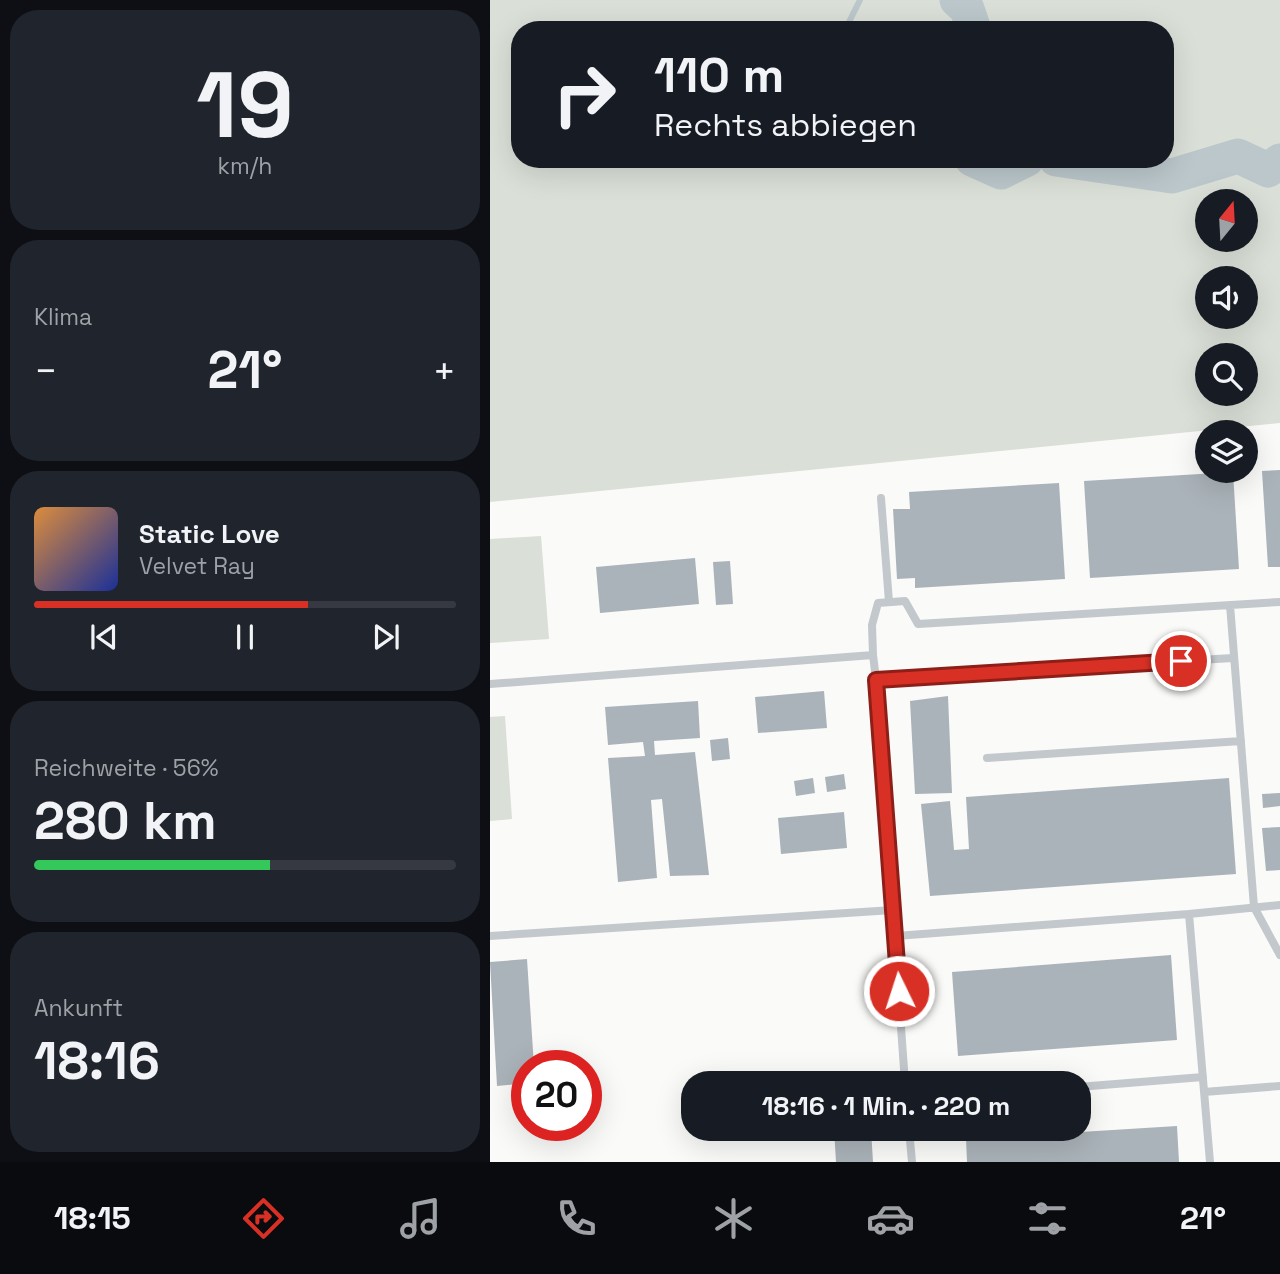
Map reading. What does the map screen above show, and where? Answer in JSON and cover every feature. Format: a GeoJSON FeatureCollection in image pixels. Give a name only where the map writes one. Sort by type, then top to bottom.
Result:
{"type":"FeatureCollection","features":[{"type":"Feature","properties":{"kind":"lane"},"geometry":{"type":"LineString","coordinates":[[881,498],[888,602]]}},
{"type":"Feature","properties":{"kind":"lane"},"geometry":{"type":"LineString","coordinates":[[904,1071],[873,655],[872,625],[878,603],[905,601],[918,624],[1280,602]]}},
{"type":"Feature","properties":{"kind":"lane"},"geometry":{"type":"LineString","coordinates":[[1230,605],[1254,907],[1280,955]]}},
{"type":"Feature","properties":{"kind":"lane"},"geometry":{"type":"LineString","coordinates":[[490,684],[873,655]]}},
{"type":"Feature","properties":{"kind":"lane"},"geometry":{"type":"LineString","coordinates":[[876,680],[1233,658]]}},
{"type":"Feature","properties":{"kind":"lane"},"geometry":{"type":"LineString","coordinates":[[987,758],[1241,741]]}},
{"type":"Feature","properties":{"kind":"lane"},"geometry":{"type":"LineString","coordinates":[[896,936],[1280,905]]}},
{"type":"Feature","properties":{"kind":"lane"},"geometry":{"type":"LineString","coordinates":[[490,936],[893,910]]}},
{"type":"Feature","properties":{"kind":"lane"},"geometry":{"type":"LineString","coordinates":[[1189,914],[1210,1162]]}},
{"type":"Feature","properties":{"kind":"lane"},"geometry":{"type":"LineString","coordinates":[[1091,1086],[1203,1077]]}},
{"type":"Feature","properties":{"kind":"lane"},"geometry":{"type":"LineString","coordinates":[[1204,1092],[1280,1086]]}},
{"type":"Feature","properties":{"kind":"lane"},"geometry":{"type":"LineString","coordinates":[[910,1141],[912,1162]]}},
{"type":"Feature","properties":{"kind":"shaded area"},"geometry":{"type":"Polygon","coordinates":[[[490,0],[1280,0],[1280,423],[1258,425],[1258,420],[1195,420],[1195,432],[490,502],[490,0]]]}},
{"type":"Feature","properties":{"kind":"shaded area"},"geometry":{"type":"Polygon","coordinates":[[[541,536],[549,639],[490,643],[490,539],[541,536]]]}},
{"type":"Feature","properties":{"kind":"shaded area"},"geometry":{"type":"Polygon","coordinates":[[[505,716],[512,819],[490,821],[490,717],[505,716]]]}},
{"type":"Feature","properties":{"kind":"building"},"geometry":{"type":"Polygon","coordinates":[[[1280,470],[1280,567],[1268,567],[1262,471],[1280,470]]]}},
{"type":"Feature","properties":{"kind":"building"},"geometry":{"type":"Polygon","coordinates":[[[1195,474],[1195,483],[1234,483],[1239,569],[1090,578],[1084,481],[1195,474]]]}},
{"type":"Feature","properties":{"kind":"building"},"geometry":{"type":"Polygon","coordinates":[[[1059,483],[1065,579],[915,588],[915,578],[897,579],[893,509],[910,509],[909,492],[1059,483]]]}},
{"type":"Feature","properties":{"kind":"building"},"geometry":{"type":"Polygon","coordinates":[[[695,558],[699,604],[600,613],[596,567],[695,558]]]}},
{"type":"Feature","properties":{"kind":"building"},"geometry":{"type":"Polygon","coordinates":[[[730,561],[733,604],[716,605],[713,562],[730,561]]]}},
{"type":"Feature","properties":{"kind":"building"},"geometry":{"type":"Polygon","coordinates":[[[824,691],[827,728],[758,733],[755,697],[824,691]]]}},
{"type":"Feature","properties":{"kind":"building"},"geometry":{"type":"Polygon","coordinates":[[[948,696],[952,793],[915,794],[910,701],[948,696]]]}},
{"type":"Feature","properties":{"kind":"building"},"geometry":{"type":"Polygon","coordinates":[[[698,701],[700,738],[654,741],[655,755],[695,752],[709,875],[670,876],[662,799],[651,800],[657,878],[618,882],[608,758],[645,756],[643,742],[608,745],[605,707],[698,701]]]}},
{"type":"Feature","properties":{"kind":"building"},"geometry":{"type":"Polygon","coordinates":[[[728,738],[730,759],[712,761],[710,740],[728,738]]]}},
{"type":"Feature","properties":{"kind":"building"},"geometry":{"type":"Polygon","coordinates":[[[844,774],[846,789],[827,792],[825,777],[844,774]]]}},
{"type":"Feature","properties":{"kind":"building"},"geometry":{"type":"Polygon","coordinates":[[[813,778],[815,793],[796,796],[794,781],[813,778]]]}},
{"type":"Feature","properties":{"kind":"building"},"geometry":{"type":"Polygon","coordinates":[[[1229,778],[1236,874],[930,896],[921,804],[950,801],[954,850],[969,849],[966,797],[1229,778]]]}},
{"type":"Feature","properties":{"kind":"building"},"geometry":{"type":"Polygon","coordinates":[[[1280,793],[1280,806],[1263,808],[1262,794],[1280,793]]]}},
{"type":"Feature","properties":{"kind":"building"},"geometry":{"type":"Polygon","coordinates":[[[844,812],[847,848],[781,854],[778,818],[844,812]]]}},
{"type":"Feature","properties":{"kind":"building"},"geometry":{"type":"Polygon","coordinates":[[[1280,827],[1280,870],[1266,871],[1262,828],[1280,827]]]}},
{"type":"Feature","properties":{"kind":"building"},"geometry":{"type":"Polygon","coordinates":[[[1171,955],[1177,1040],[958,1056],[952,972],[1171,955]]]}},
{"type":"Feature","properties":{"kind":"building"},"geometry":{"type":"Polygon","coordinates":[[[527,959],[533,1050],[511,1050],[511,1085],[497,1086],[490,962],[527,959]]]}},
{"type":"Feature","properties":{"kind":"building"},"geometry":{"type":"Polygon","coordinates":[[[1177,1126],[1179,1162],[967,1162],[966,1141],[1091,1141],[1091,1131],[1177,1126]]]}},
{"type":"Feature","properties":{"kind":"building"},"geometry":{"type":"Polygon","coordinates":[[[835,1141],[872,1141],[873,1162],[836,1162],[835,1141]]]}},
{"type":"Feature","properties":{"kind":"waterway"},"geometry":{"type":"LineString","coordinates":[[850,21],[860,0]]}},
{"type":"Feature","properties":{"kind":"waterway"},"geometry":{"type":"LineString","coordinates":[[957,0],[967,9],[971,21]]}},
{"type":"Feature","properties":{"kind":"waterway"},"geometry":{"type":"LineString","coordinates":[[1117,168],[1172,176],[1238,156],[1268,170],[1280,161]]}},
{"type":"Feature","properties":{"kind":"waterway"},"geometry":{"type":"LineString","coordinates":[[992,168],[1001,172],[1009,168]]}},
{"type":"Feature","properties":{"kind":"route"},"geometry":{"type":"LineString","coordinates":[[899,991],[876,680],[1181,661]]}}]}
